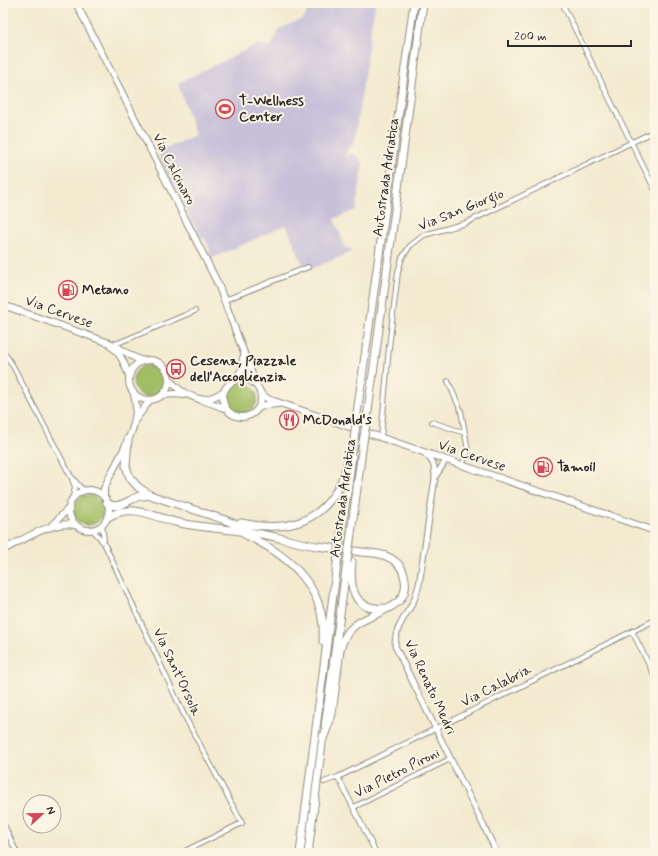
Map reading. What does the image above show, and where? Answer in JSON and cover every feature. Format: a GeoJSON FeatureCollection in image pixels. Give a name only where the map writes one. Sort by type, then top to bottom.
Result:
{"type":"FeatureCollection","features":[{"type":"Feature","properties":{"kind":"highway","name":"Autostrada Adriatica"},"geometry":{"type":"LineString","coordinates":[[300,853],[357,413],[414,3]]}},
{"type":"Feature","properties":{"kind":"highway","name":"Autostrada Adriatica"},"geometry":{"type":"LineString","coordinates":[[308,853],[353,534],[363,442],[423,3]]}},
{"type":"Feature","properties":{"kind":"highway"},"geometry":{"type":"LineString","coordinates":[[128,439],[125,459],[127,472],[134,483],[150,495],[225,520],[256,533]]}},
{"type":"Feature","properties":{"kind":"highway"},"geometry":{"type":"LineString","coordinates":[[225,520],[259,527],[290,525],[305,520],[315,514],[334,494],[346,470],[354,443]]}},
{"type":"Feature","properties":{"kind":"highway"},"geometry":{"type":"LineString","coordinates":[[106,500],[114,506],[121,505],[140,496],[150,495]]}},
{"type":"Feature","properties":{"kind":"highway"},"geometry":{"type":"LineString","coordinates":[[108,517],[121,511],[130,510],[146,513],[179,523],[256,533],[316,546],[379,554],[387,556],[400,566],[404,574],[405,583],[403,596],[398,603],[362,620],[352,627],[343,640],[340,650],[332,714],[323,739]]}},
{"type":"Feature","properties":{"kind":"highway"},"geometry":{"type":"LineString","coordinates":[[237,531],[274,550],[293,565],[312,588],[319,604],[322,620],[323,636],[320,675],[322,686]]}},
{"type":"Feature","properties":{"kind":"highway"},"geometry":{"type":"LineString","coordinates":[[349,562],[351,584],[357,599],[371,608],[378,609],[391,607]]}},
{"type":"Feature","properties":{"kind":"main road","name":"Via Calcinaro"},"geometry":{"type":"LineString","coordinates":[[76,3],[225,300],[256,385]]}},
{"type":"Feature","properties":{"kind":"main road","name":"Via Cervese"},"geometry":{"type":"LineString","coordinates":[[3,305],[109,343],[123,349],[132,357],[144,361]]}},
{"type":"Feature","properties":{"kind":"main road","name":"Via Cervese"},"geometry":{"type":"LineString","coordinates":[[109,343],[119,353],[129,375]]}},
{"type":"Feature","properties":{"kind":"main road","name":"Via Calcinaro"},"geometry":{"type":"LineString","coordinates":[[235,380],[243,368],[244,362],[242,350]]}},
{"type":"Feature","properties":{"kind":"main road"},"geometry":{"type":"LineString","coordinates":[[162,395],[168,384],[168,378],[167,372],[160,364],[151,360],[144,361],[135,366],[129,375],[129,382],[130,388],[139,398],[150,400],[162,395],[175,394],[193,397],[209,398],[224,390],[235,380],[246,380],[256,385],[261,398],[258,408],[250,415],[240,417],[193,397],[177,389],[168,378]]}},
{"type":"Feature","properties":{"kind":"main road"},"geometry":{"type":"LineString","coordinates":[[224,390],[223,400],[226,410]]}},
{"type":"Feature","properties":{"kind":"main road","name":"Via Cervese"},"geometry":{"type":"LineString","coordinates":[[260,393],[268,399],[281,404],[655,531]]}},
{"type":"Feature","properties":{"kind":"main road"},"geometry":{"type":"LineString","coordinates":[[3,550],[49,528],[62,524],[75,525],[83,530],[93,530],[102,525],[108,517],[109,507],[104,489],[128,439],[135,420],[136,408],[134,394]]}},
{"type":"Feature","properties":{"kind":"main road"},"geometry":{"type":"LineString","coordinates":[[135,420],[150,400]]}},
{"type":"Feature","properties":{"kind":"main road","name":"Via Cervese"},"geometry":{"type":"LineString","coordinates":[[258,408],[266,405],[281,404]]}},
{"type":"Feature","properties":{"kind":"main road"},"geometry":{"type":"LineString","coordinates":[[92,490],[110,476]]}},
{"type":"Feature","properties":{"kind":"main road"},"geometry":{"type":"LineString","coordinates":[[49,528],[69,508],[74,497],[84,490],[96,491],[106,500]]}},
{"type":"Feature","properties":{"kind":"main road"},"geometry":{"type":"LineString","coordinates":[[69,508],[69,514],[75,525]]}},
{"type":"Feature","properties":{"kind":"street"},"geometry":{"type":"LineString","coordinates":[[562,3],[655,190]]}},
{"type":"Feature","properties":{"kind":"street","name":"Via San Giorgio"},"geometry":{"type":"LineString","coordinates":[[381,438],[389,347],[398,272],[402,258],[410,246],[424,235],[466,223],[655,131]]}},
{"type":"Feature","properties":{"kind":"street"},"geometry":{"type":"LineString","coordinates":[[225,300],[308,267]]}},
{"type":"Feature","properties":{"kind":"street"},"geometry":{"type":"LineString","coordinates":[[109,343],[125,340],[195,311]]}},
{"type":"Feature","properties":{"kind":"street"},"geometry":{"type":"LineString","coordinates":[[123,349],[125,340]]}},
{"type":"Feature","properties":{"kind":"street"},"geometry":{"type":"LineString","coordinates":[[3,351],[13,366],[70,475],[74,487],[74,497]]}},
{"type":"Feature","properties":{"kind":"street"},"geometry":{"type":"LineString","coordinates":[[448,381],[461,411],[466,433],[468,450],[461,465]]}},
{"type":"Feature","properties":{"kind":"street"},"geometry":{"type":"LineString","coordinates":[[432,422],[466,433]]}},
{"type":"Feature","properties":{"kind":"street","name":"Via Renato Medri"},"geometry":{"type":"LineString","coordinates":[[425,453],[434,463],[435,478],[419,585],[414,600],[395,636],[395,646],[435,730],[497,853]]}},
{"type":"Feature","properties":{"kind":"street","name":"Via Renato Medri"},"geometry":{"type":"LineString","coordinates":[[435,478],[446,460]]}},
{"type":"Feature","properties":{"kind":"street"},"geometry":{"type":"LineString","coordinates":[[70,475],[84,490]]}},
{"type":"Feature","properties":{"kind":"street"},"geometry":{"type":"LineString","coordinates":[[102,525],[104,543]]}},
{"type":"Feature","properties":{"kind":"street","name":"Via Sant'Orsola"},"geometry":{"type":"LineString","coordinates":[[93,530],[99,535],[104,543],[186,717],[242,824],[180,853]]}},
{"type":"Feature","properties":{"kind":"street","name":"Via Calabria"},"geometry":{"type":"LineString","coordinates":[[324,782],[338,777],[435,730],[655,620]]}},
{"type":"Feature","properties":{"kind":"street"},"geometry":{"type":"LineString","coordinates":[[632,631],[655,676]]}},
{"type":"Feature","properties":{"kind":"street","name":"Via Pietro Pironi"},"geometry":{"type":"LineString","coordinates":[[354,808],[450,759]]}},
{"type":"Feature","properties":{"kind":"street"},"geometry":{"type":"LineString","coordinates":[[338,777],[376,853]]}},
{"type":"Feature","properties":{"kind":"street"},"geometry":{"type":"LineString","coordinates":[[3,823],[17,853]]}},
{"type":"Feature","properties":{"kind":"shaded area"},"geometry":{"type":"Polygon","coordinates":[[[312,3],[376,3],[355,137],[351,147],[348,148],[346,158],[352,153],[363,162],[356,210],[334,219],[346,249],[350,248],[352,252],[309,270],[307,266],[304,267],[286,225],[211,259],[209,252],[210,250],[205,238],[202,239],[200,236],[175,190],[158,154],[162,152],[162,150],[195,135],[178,83],[258,44],[272,46],[279,29],[304,18],[312,3]]]}},
{"type":"Feature","properties":{"kind":"green space"},"geometry":{"type":"Polygon","coordinates":[[[146,365],[152,365],[161,369],[165,381],[161,393],[152,397],[146,397],[137,393],[133,384],[133,378],[137,369],[146,365]]]}},
{"type":"Feature","properties":{"kind":"green space"},"geometry":{"type":"Polygon","coordinates":[[[242,383],[253,387],[257,398],[253,409],[242,413],[231,409],[227,398],[231,387],[242,383]]]}},
{"type":"Feature","properties":{"kind":"green space"},"geometry":{"type":"Polygon","coordinates":[[[88,495],[99,499],[103,510],[99,521],[88,525],[77,521],[73,510],[77,499],[88,495]]]}},
{"type":"Feature","properties":{"kind":"place","name":"T-Wellness Center"},"geometry":{"type":"Point","coordinates":[225,109]}},
{"type":"Feature","properties":{"kind":"place","name":"Metano"},"geometry":{"type":"Point","coordinates":[68,290]}},
{"type":"Feature","properties":{"kind":"place","name":"Cesena, Piazzale dell'Accoglienzia"},"geometry":{"type":"Point","coordinates":[176,369]}},
{"type":"Feature","properties":{"kind":"place","name":"McDonald's"},"geometry":{"type":"Point","coordinates":[289,420]}},
{"type":"Feature","properties":{"kind":"place","name":"Tamoil"},"geometry":{"type":"Point","coordinates":[543,467]}}]}
